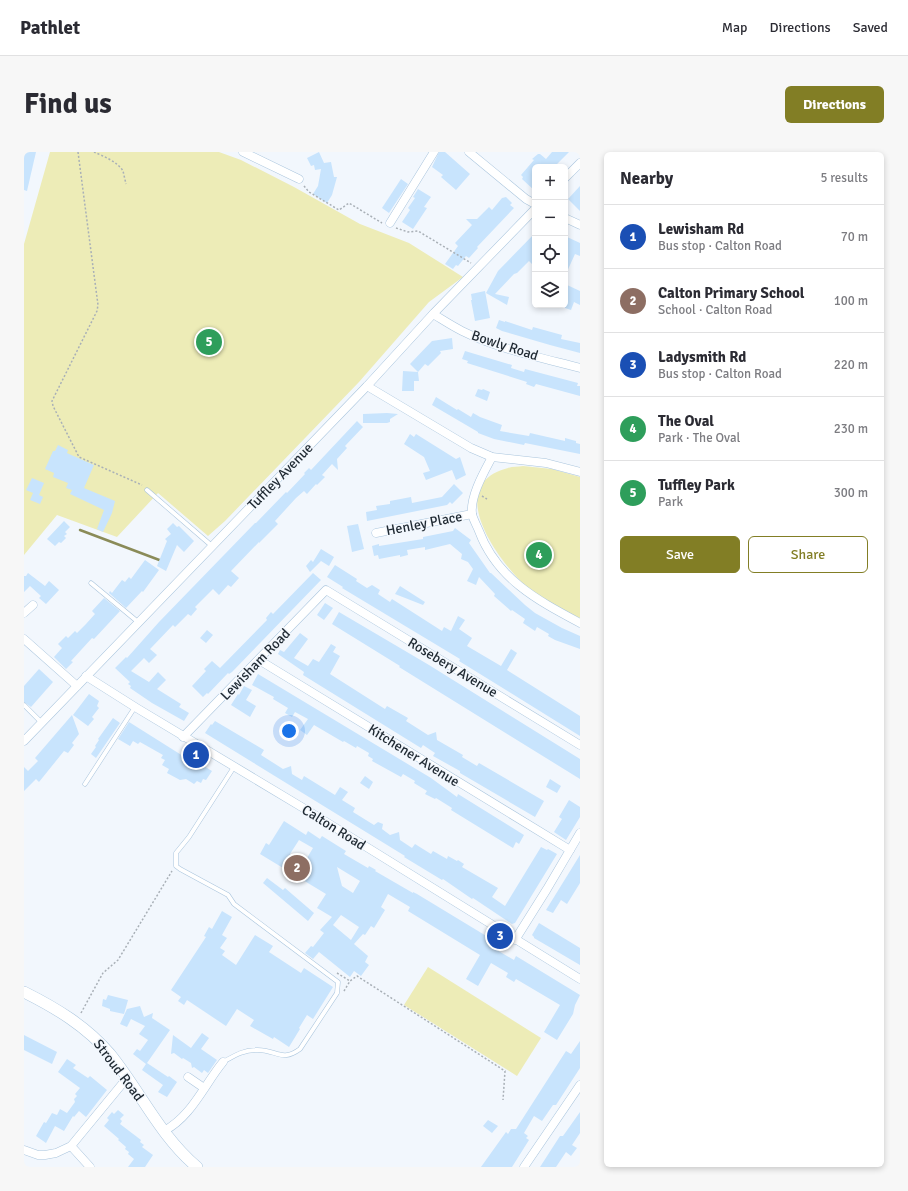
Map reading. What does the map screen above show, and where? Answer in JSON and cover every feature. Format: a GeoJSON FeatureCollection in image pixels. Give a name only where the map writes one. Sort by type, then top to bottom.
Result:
{"type":"FeatureCollection","features":[{"type":"Feature","properties":{"kind":"main road","name":"Stroud Road"},"geometry":{"type":"LineString","coordinates":[[24,992],[76,1022],[94,1037],[110,1054],[175,1146],[197,1167]]}},
{"type":"Feature","properties":{"kind":"street"},"geometry":{"type":"LineString","coordinates":[[244,152],[299,179]]}},
{"type":"Feature","properties":{"kind":"street"},"geometry":{"type":"LineString","coordinates":[[390,223],[434,152]]}},
{"type":"Feature","properties":{"kind":"street"},"geometry":{"type":"LineString","coordinates":[[469,152],[532,202]]}},
{"type":"Feature","properties":{"kind":"street"},"geometry":{"type":"LineString","coordinates":[[568,175],[580,163]]}},
{"type":"Feature","properties":{"kind":"street","name":"Tuffley Avenue"},"geometry":{"type":"LineString","coordinates":[[24,741],[367,386],[433,314],[532,211]]}},
{"type":"Feature","properties":{"kind":"street"},"geometry":{"type":"LineString","coordinates":[[568,219],[580,225]]}},
{"type":"Feature","properties":{"kind":"street","name":"Bowly Road"},"geometry":{"type":"LineString","coordinates":[[433,314],[462,331],[481,339],[523,353],[580,368]]}},
{"type":"Feature","properties":{"kind":"street"},"geometry":{"type":"LineString","coordinates":[[367,386],[471,448],[492,457],[546,463],[580,472]]}},
{"type":"Feature","properties":{"kind":"street"},"geometry":{"type":"LineString","coordinates":[[492,457],[475,494],[472,514],[484,546],[504,572],[526,592],[580,623]]}},
{"type":"Feature","properties":{"kind":"street","name":"Henley Place"},"geometry":{"type":"LineString","coordinates":[[376,533],[472,514]]}},
{"type":"Feature","properties":{"kind":"street","name":"Lewisham Road"},"geometry":{"type":"LineString","coordinates":[[183,737],[326,590]]}},
{"type":"Feature","properties":{"kind":"street","name":"Rosebery Avenue"},"geometry":{"type":"LineString","coordinates":[[326,590],[580,745]]}},
{"type":"Feature","properties":{"kind":"street"},"geometry":{"type":"LineString","coordinates":[[24,613],[33,605]]}},
{"type":"Feature","properties":{"kind":"street"},"geometry":{"type":"LineString","coordinates":[[24,639],[77,686]]}},
{"type":"Feature","properties":{"kind":"street","name":"Kitchener Avenue"},"geometry":{"type":"LineString","coordinates":[[259,660],[570,850]]}},
{"type":"Feature","properties":{"kind":"street","name":"Calton Road"},"geometry":{"type":"LineString","coordinates":[[86,676],[134,707],[234,766],[580,979]]}},
{"type":"Feature","properties":{"kind":"street"},"geometry":{"type":"LineString","coordinates":[[515,940],[548,889],[580,833]]}},
{"type":"Feature","properties":{"kind":"street"},"geometry":{"type":"LineString","coordinates":[[164,1131],[181,1120],[223,1062]]}},
{"type":"Feature","properties":{"kind":"street"},"geometry":{"type":"LineString","coordinates":[[188,1077],[204,1088]]}},
{"type":"Feature","properties":{"kind":"street"},"geometry":{"type":"LineString","coordinates":[[24,1150],[38,1155],[45,1155],[56,1153],[71,1146],[127,1078]]}},
{"type":"Feature","properties":{"kind":"street"},"geometry":{"type":"LineString","coordinates":[[524,1167],[580,1085]]}},
{"type":"Feature","properties":{"kind":"street"},"geometry":{"type":"LineString","coordinates":[[71,1146],[90,1167]]}},
{"type":"Feature","properties":{"kind":"lane"},"geometry":{"type":"LineString","coordinates":[[147,490],[212,546]]}},
{"type":"Feature","properties":{"kind":"lane"},"geometry":{"type":"LineString","coordinates":[[92,583],[138,622]]}},
{"type":"Feature","properties":{"kind":"lane"},"geometry":{"type":"LineString","coordinates":[[24,705],[42,723]]}},
{"type":"Feature","properties":{"kind":"lane"},"geometry":{"type":"LineString","coordinates":[[85,784],[134,707]]}},
{"type":"Feature","properties":{"kind":"lane"},"geometry":{"type":"LineString","coordinates":[[223,1062],[242,1052],[268,1050],[282,1055],[291,1055],[300,1049],[336,993],[338,982],[234,904],[228,895],[176,866],[176,853],[189,837],[234,766]]}},
{"type":"Feature","properties":{"kind":"path"},"geometry":{"type":"LineString","coordinates":[[78,152],[98,305],[97,311],[52,401],[53,406],[79,457],[146,487],[147,490]]}},
{"type":"Feature","properties":{"kind":"path"},"geometry":{"type":"LineString","coordinates":[[94,152],[108,159],[123,171],[126,184]]}},
{"type":"Feature","properties":{"kind":"path"},"geometry":{"type":"LineString","coordinates":[[76,1022],[103,973],[118,960],[176,866]]}},
{"type":"Feature","properties":{"kind":"path"},"geometry":{"type":"LineString","coordinates":[[342,994],[350,981],[357,976],[506,1071],[503,1100]]}},
{"type":"Feature","properties":{"kind":"green space"},"geometry":{"type":"Polygon","coordinates":[[[50,152],[219,152],[241,160],[294,187],[360,224],[409,243],[463,277],[429,302],[359,382],[225,521],[208,536],[158,493],[117,537],[57,515],[24,555],[24,244],[50,152]]]}},
{"type":"Feature","properties":{"kind":"green space"},"geometry":{"type":"Polygon","coordinates":[[[523,466],[552,469],[580,477],[580,618],[550,603],[529,589],[504,562],[482,526],[478,507],[479,491],[488,477],[510,467],[523,466]]]}},
{"type":"Feature","properties":{"kind":"green space"},"geometry":{"type":"Polygon","coordinates":[[[428,967],[541,1038],[517,1076],[404,1005],[428,967]]]}},
{"type":"Feature","properties":{"kind":"building"},"geometry":{"type":"Polygon","coordinates":[[[24,152],[36,152],[27,191],[24,190],[24,152]]]}},
{"type":"Feature","properties":{"kind":"building"},"geometry":{"type":"Polygon","coordinates":[[[319,152],[324,163],[331,162],[334,177],[337,177],[332,195],[327,203],[313,194],[318,186],[321,169],[315,170],[314,165],[311,166],[307,158],[319,152]]]}},
{"type":"Feature","properties":{"kind":"building"},"geometry":{"type":"Polygon","coordinates":[[[439,152],[445,152],[470,174],[456,190],[441,177],[443,175],[432,167],[439,152]]]}},
{"type":"Feature","properties":{"kind":"building"},"geometry":{"type":"Polygon","coordinates":[[[552,152],[569,152],[557,164],[532,164],[532,188],[522,179],[523,177],[521,175],[534,160],[532,159],[538,154],[546,159],[552,152]]]}},
{"type":"Feature","properties":{"kind":"building"},"geometry":{"type":"Polygon","coordinates":[[[401,179],[408,184],[389,213],[382,208],[401,179]]]}},
{"type":"Feature","properties":{"kind":"building"},"geometry":{"type":"Polygon","coordinates":[[[580,186],[580,211],[568,199],[580,186]]]}},
{"type":"Feature","properties":{"kind":"building"},"geometry":{"type":"Polygon","coordinates":[[[418,189],[431,197],[424,207],[427,208],[413,229],[402,222],[410,210],[408,208],[415,198],[413,197],[418,189]]]}},
{"type":"Feature","properties":{"kind":"building"},"geometry":{"type":"Polygon","coordinates":[[[506,197],[512,203],[510,205],[514,208],[477,247],[478,248],[469,258],[466,256],[458,266],[456,265],[453,269],[445,264],[458,246],[455,243],[472,225],[466,219],[477,219],[489,207],[492,210],[502,198],[506,197]]]}},
{"type":"Feature","properties":{"kind":"building"},"geometry":{"type":"Polygon","coordinates":[[[532,236],[532,264],[529,261],[495,294],[509,297],[507,305],[486,293],[498,271],[532,236]]]}},
{"type":"Feature","properties":{"kind":"building"},"geometry":{"type":"Polygon","coordinates":[[[568,237],[580,243],[580,256],[575,254],[568,269],[568,237]]]}},
{"type":"Feature","properties":{"kind":"building"},"geometry":{"type":"Polygon","coordinates":[[[568,285],[580,291],[580,305],[574,302],[571,310],[565,308],[568,308],[568,285]]]}},
{"type":"Feature","properties":{"kind":"building"},"geometry":{"type":"Polygon","coordinates":[[[485,291],[490,318],[475,321],[471,294],[485,291]]]}},
{"type":"Feature","properties":{"kind":"building"},"geometry":{"type":"Polygon","coordinates":[[[499,320],[532,330],[533,327],[562,335],[561,339],[580,343],[580,353],[502,331],[496,328],[499,320]]]}},
{"type":"Feature","properties":{"kind":"building"},"geometry":{"type":"Polygon","coordinates":[[[452,338],[453,349],[440,351],[441,353],[428,366],[425,364],[418,372],[410,364],[432,341],[452,338]]]}},
{"type":"Feature","properties":{"kind":"building"},"geometry":{"type":"Polygon","coordinates":[[[465,351],[512,365],[511,368],[524,372],[525,369],[578,383],[577,386],[580,386],[580,396],[536,384],[534,387],[526,384],[527,382],[467,363],[468,361],[462,359],[465,351]]]}},
{"type":"Feature","properties":{"kind":"building"},"geometry":{"type":"Polygon","coordinates":[[[403,371],[418,372],[419,381],[414,381],[414,391],[402,391],[403,371]]]}},
{"type":"Feature","properties":{"kind":"building"},"geometry":{"type":"Polygon","coordinates":[[[478,389],[483,389],[490,392],[487,401],[475,396],[478,389]]]}},
{"type":"Feature","properties":{"kind":"building"},"geometry":{"type":"Polygon","coordinates":[[[436,397],[471,417],[473,413],[502,425],[500,431],[529,436],[530,433],[565,441],[565,438],[576,441],[576,443],[580,444],[580,454],[525,443],[524,445],[494,439],[478,433],[432,405],[436,397]]]}},
{"type":"Feature","properties":{"kind":"building"},"geometry":{"type":"Polygon","coordinates":[[[363,414],[398,414],[387,423],[363,423],[363,414]]]}},
{"type":"Feature","properties":{"kind":"building"},"geometry":{"type":"Polygon","coordinates":[[[357,421],[363,427],[345,446],[347,448],[337,459],[338,470],[332,464],[322,475],[325,477],[317,485],[316,484],[307,494],[304,491],[296,498],[275,521],[278,524],[231,571],[239,578],[231,587],[228,585],[219,595],[213,589],[195,607],[197,609],[191,616],[188,614],[175,627],[173,625],[150,649],[157,655],[149,663],[144,658],[131,671],[149,682],[158,672],[166,680],[157,689],[181,704],[179,707],[189,713],[184,721],[152,703],[130,688],[131,686],[128,684],[130,682],[115,668],[126,657],[127,658],[159,622],[255,523],[286,492],[287,493],[309,468],[311,470],[357,421]]]}},
{"type":"Feature","properties":{"kind":"building"},"geometry":{"type":"Polygon","coordinates":[[[410,434],[414,437],[416,434],[456,459],[460,457],[466,475],[456,480],[452,470],[426,480],[423,473],[430,471],[424,457],[404,444],[410,434]]]}},
{"type":"Feature","properties":{"kind":"building"},"geometry":{"type":"Polygon","coordinates":[[[58,445],[68,450],[67,453],[94,465],[84,488],[115,501],[112,513],[103,532],[97,529],[104,510],[70,494],[72,490],[66,488],[68,483],[53,477],[54,473],[45,469],[53,451],[55,451],[58,445]]]}},
{"type":"Feature","properties":{"kind":"building"},"geometry":{"type":"Polygon","coordinates":[[[32,478],[44,483],[39,495],[43,497],[40,504],[30,500],[33,493],[26,490],[32,478]]]}},
{"type":"Feature","properties":{"kind":"building"},"geometry":{"type":"Polygon","coordinates":[[[454,484],[463,493],[452,504],[450,502],[447,505],[367,521],[366,512],[377,510],[376,506],[390,504],[390,501],[411,497],[412,503],[442,497],[454,484]]]}},
{"type":"Feature","properties":{"kind":"building"},"geometry":{"type":"Polygon","coordinates":[[[64,521],[70,527],[65,532],[67,534],[64,536],[66,538],[55,546],[47,539],[64,521]]]}},
{"type":"Feature","properties":{"kind":"building"},"geometry":{"type":"Polygon","coordinates":[[[173,523],[177,527],[179,526],[194,541],[184,552],[177,545],[166,571],[157,566],[167,541],[165,539],[171,534],[167,529],[173,523]]]}},
{"type":"Feature","properties":{"kind":"building"},"geometry":{"type":"Polygon","coordinates":[[[358,524],[364,549],[352,552],[347,526],[358,524]]]}},
{"type":"Feature","properties":{"kind":"building"},"geometry":{"type":"Polygon","coordinates":[[[455,528],[471,540],[469,543],[490,573],[525,605],[535,613],[580,636],[580,649],[555,640],[548,636],[549,634],[537,627],[535,631],[523,623],[525,619],[512,610],[511,611],[494,596],[495,594],[479,577],[476,585],[467,581],[473,569],[468,562],[461,559],[462,554],[450,544],[425,550],[425,547],[407,550],[408,555],[400,557],[400,555],[379,559],[378,555],[374,556],[372,546],[423,539],[423,537],[453,531],[455,528]]]}},
{"type":"Feature","properties":{"kind":"building"},"geometry":{"type":"Polygon","coordinates":[[[321,549],[334,557],[329,566],[321,561],[310,572],[306,566],[311,560],[313,562],[321,549]]]}},
{"type":"Feature","properties":{"kind":"building"},"geometry":{"type":"Polygon","coordinates":[[[145,560],[159,570],[143,592],[142,591],[126,608],[109,593],[110,591],[112,593],[122,580],[125,582],[129,577],[131,579],[145,560]]]}},
{"type":"Feature","properties":{"kind":"building"},"geometry":{"type":"Polygon","coordinates":[[[335,565],[357,579],[356,581],[367,588],[372,585],[380,590],[378,594],[390,602],[392,599],[442,631],[444,627],[451,631],[458,616],[465,620],[459,629],[472,638],[467,646],[501,666],[511,649],[517,653],[507,670],[580,716],[580,736],[459,661],[460,659],[342,588],[343,587],[327,577],[335,565]]]}},
{"type":"Feature","properties":{"kind":"building"},"geometry":{"type":"Polygon","coordinates":[[[28,573],[45,586],[49,581],[59,590],[46,604],[39,598],[41,596],[30,586],[24,592],[24,576],[28,573]]]}},
{"type":"Feature","properties":{"kind":"building"},"geometry":{"type":"Polygon","coordinates":[[[313,573],[321,580],[232,672],[229,674],[228,673],[208,694],[207,693],[203,697],[192,686],[206,671],[204,669],[212,661],[220,668],[267,620],[266,618],[271,612],[273,614],[313,573]]]}},
{"type":"Feature","properties":{"kind":"building"},"geometry":{"type":"Polygon","coordinates":[[[400,586],[425,602],[423,605],[395,594],[400,586]]]}},
{"type":"Feature","properties":{"kind":"building"},"geometry":{"type":"Polygon","coordinates":[[[104,598],[120,611],[94,639],[92,638],[71,661],[73,662],[66,669],[54,657],[62,648],[58,644],[66,636],[68,638],[75,631],[77,633],[86,624],[95,614],[92,611],[104,598]]]}},
{"type":"Feature","properties":{"kind":"building"},"geometry":{"type":"Polygon","coordinates":[[[325,603],[333,608],[324,620],[317,615],[325,603]]]}},
{"type":"Feature","properties":{"kind":"building"},"geometry":{"type":"Polygon","coordinates":[[[339,612],[429,665],[580,759],[580,779],[332,624],[339,612]]]}},
{"type":"Feature","properties":{"kind":"building"},"geometry":{"type":"Polygon","coordinates":[[[207,630],[213,635],[206,643],[200,638],[207,630]]]}},
{"type":"Feature","properties":{"kind":"building"},"geometry":{"type":"Polygon","coordinates":[[[300,633],[308,639],[294,658],[308,666],[313,659],[319,662],[331,644],[336,647],[333,652],[340,656],[330,674],[385,709],[387,706],[408,718],[406,721],[428,735],[436,732],[437,740],[463,755],[462,757],[477,766],[479,763],[544,801],[535,817],[433,756],[435,753],[423,745],[421,748],[303,675],[304,672],[278,654],[280,650],[284,652],[300,633]]]}},
{"type":"Feature","properties":{"kind":"building"},"geometry":{"type":"Polygon","coordinates":[[[39,669],[53,682],[31,707],[24,702],[24,686],[39,669]]]}},
{"type":"Feature","properties":{"kind":"building"},"geometry":{"type":"Polygon","coordinates":[[[258,674],[431,778],[457,797],[458,794],[524,835],[519,844],[516,842],[513,848],[508,845],[451,810],[452,808],[436,798],[435,799],[425,794],[427,791],[414,783],[415,781],[403,774],[401,777],[372,761],[373,759],[368,756],[369,753],[357,746],[356,748],[344,741],[343,742],[314,725],[307,735],[300,730],[308,719],[295,712],[292,717],[285,713],[288,708],[273,699],[274,697],[252,685],[258,674]]]}},
{"type":"Feature","properties":{"kind":"building"},"geometry":{"type":"Polygon","coordinates":[[[244,686],[252,690],[246,700],[256,706],[250,717],[231,705],[244,686]]]}},
{"type":"Feature","properties":{"kind":"building"},"geometry":{"type":"Polygon","coordinates":[[[89,694],[99,701],[97,706],[99,708],[92,717],[94,719],[88,726],[73,715],[89,694]]]}},
{"type":"Feature","properties":{"kind":"building"},"geometry":{"type":"Polygon","coordinates":[[[72,715],[79,734],[72,743],[74,745],[68,753],[64,751],[39,782],[36,779],[24,791],[24,767],[28,771],[38,761],[35,758],[72,715]]]}},
{"type":"Feature","properties":{"kind":"building"},"geometry":{"type":"Polygon","coordinates":[[[113,718],[120,723],[96,758],[91,754],[96,747],[95,746],[99,740],[98,739],[113,718]]]}},
{"type":"Feature","properties":{"kind":"building"},"geometry":{"type":"Polygon","coordinates":[[[215,721],[264,750],[261,755],[283,769],[291,766],[292,774],[302,780],[304,776],[335,795],[340,787],[348,792],[342,800],[355,808],[353,812],[374,825],[378,822],[383,824],[382,829],[390,835],[399,832],[400,840],[412,848],[415,844],[431,854],[433,851],[447,859],[448,856],[457,861],[458,860],[464,864],[462,867],[498,888],[492,897],[505,906],[541,847],[557,854],[515,923],[512,924],[443,879],[442,880],[404,857],[405,856],[205,733],[215,721]]]}},
{"type":"Feature","properties":{"kind":"building"},"geometry":{"type":"Polygon","coordinates":[[[129,722],[183,756],[184,754],[212,771],[206,780],[203,779],[201,783],[197,781],[194,784],[186,779],[180,780],[167,773],[169,769],[162,765],[165,760],[161,758],[163,755],[140,742],[138,744],[133,741],[130,746],[118,739],[129,722]]]}},
{"type":"Feature","properties":{"kind":"building"},"geometry":{"type":"Polygon","coordinates":[[[365,776],[373,782],[369,789],[360,783],[365,776]]]}},
{"type":"Feature","properties":{"kind":"building"},"geometry":{"type":"Polygon","coordinates":[[[550,779],[561,786],[557,793],[546,787],[550,779]]]}},
{"type":"Feature","properties":{"kind":"building"},"geometry":{"type":"Polygon","coordinates":[[[569,800],[580,807],[580,817],[566,840],[554,832],[562,819],[559,817],[569,800]]]}},
{"type":"Feature","properties":{"kind":"building"},"geometry":{"type":"Polygon","coordinates":[[[284,821],[306,835],[308,831],[320,839],[322,836],[346,851],[344,854],[368,868],[369,866],[376,870],[375,871],[417,894],[488,937],[498,944],[495,949],[514,960],[516,956],[580,995],[575,1005],[573,1014],[557,1040],[544,1032],[560,1005],[516,979],[514,982],[506,977],[508,973],[491,963],[478,986],[466,979],[480,955],[408,911],[410,907],[388,894],[381,907],[385,910],[374,928],[371,926],[365,935],[363,934],[354,944],[368,956],[365,962],[369,965],[361,976],[354,971],[350,977],[319,952],[313,959],[305,953],[311,946],[313,947],[324,933],[320,930],[332,917],[317,908],[326,894],[260,854],[266,843],[269,845],[284,821]],[[299,840],[290,854],[304,863],[313,848],[299,840]],[[337,867],[342,886],[353,893],[360,881],[337,867]],[[341,915],[333,925],[351,940],[359,927],[341,915]]]}},
{"type":"Feature","properties":{"kind":"building"},"geometry":{"type":"Polygon","coordinates":[[[580,855],[580,883],[567,904],[561,900],[553,913],[546,910],[580,855]]]}},
{"type":"Feature","properties":{"kind":"building"},"geometry":{"type":"Polygon","coordinates":[[[267,878],[283,890],[285,888],[314,913],[308,921],[263,883],[267,878]]]}},
{"type":"Feature","properties":{"kind":"building"},"geometry":{"type":"Polygon","coordinates":[[[222,911],[232,917],[222,935],[227,938],[220,948],[225,951],[222,955],[236,965],[255,935],[273,946],[269,952],[301,973],[304,968],[333,987],[313,1019],[307,1015],[289,1047],[274,1037],[273,1039],[250,1026],[254,1020],[237,1009],[226,1026],[187,1000],[184,1005],[178,1001],[181,997],[171,990],[206,937],[204,936],[209,927],[212,929],[222,911]]]}},
{"type":"Feature","properties":{"kind":"building"},"geometry":{"type":"Polygon","coordinates":[[[539,923],[580,948],[580,965],[534,938],[532,935],[539,923]]]}},
{"type":"Feature","properties":{"kind":"building"},"geometry":{"type":"Polygon","coordinates":[[[108,995],[128,1000],[124,1014],[110,1011],[110,1009],[102,1006],[103,999],[106,1000],[108,995]]]}},
{"type":"Feature","properties":{"kind":"building"},"geometry":{"type":"Polygon","coordinates":[[[140,1006],[144,1017],[153,1013],[152,1018],[170,1030],[147,1063],[177,1082],[167,1097],[158,1092],[163,1085],[142,1070],[146,1064],[133,1054],[137,1049],[140,1051],[148,1040],[139,1034],[145,1026],[131,1019],[127,1027],[120,1024],[127,1009],[140,1006]]]}},
{"type":"Feature","properties":{"kind":"building"},"geometry":{"type":"Polygon","coordinates":[[[202,1033],[209,1038],[201,1049],[217,1060],[208,1073],[204,1070],[202,1073],[194,1067],[192,1068],[191,1063],[174,1053],[171,1054],[173,1035],[191,1048],[202,1033]]]}},
{"type":"Feature","properties":{"kind":"building"},"geometry":{"type":"Polygon","coordinates":[[[24,1035],[57,1052],[52,1064],[24,1050],[24,1035]]]}},
{"type":"Feature","properties":{"kind":"building"},"geometry":{"type":"Polygon","coordinates":[[[580,1041],[580,1068],[556,1105],[553,1105],[542,1121],[534,1116],[524,1133],[528,1136],[526,1138],[529,1140],[512,1167],[481,1167],[506,1132],[508,1134],[511,1129],[516,1129],[566,1051],[571,1054],[580,1041]]]}},
{"type":"Feature","properties":{"kind":"building"},"geometry":{"type":"Polygon","coordinates":[[[67,1059],[76,1065],[73,1068],[88,1078],[90,1076],[107,1090],[86,1117],[79,1111],[74,1117],[73,1116],[64,1131],[55,1126],[46,1143],[36,1136],[44,1122],[46,1123],[52,1113],[57,1115],[60,1109],[67,1113],[75,1102],[74,1099],[77,1096],[75,1094],[80,1088],[58,1072],[67,1059]]]}},
{"type":"Feature","properties":{"kind":"building"},"geometry":{"type":"Polygon","coordinates":[[[118,1110],[124,1115],[120,1119],[122,1121],[120,1124],[141,1140],[140,1142],[144,1145],[142,1147],[153,1155],[145,1167],[128,1167],[134,1159],[128,1154],[129,1152],[125,1149],[126,1147],[118,1140],[119,1139],[104,1126],[109,1120],[107,1118],[112,1112],[114,1114],[118,1110]]]}},
{"type":"Feature","properties":{"kind":"building"},"geometry":{"type":"Polygon","coordinates":[[[580,1112],[580,1133],[572,1145],[577,1148],[571,1156],[566,1152],[556,1167],[540,1167],[560,1136],[563,1136],[580,1112]]]}},
{"type":"Feature","properties":{"kind":"building"},"geometry":{"type":"Polygon","coordinates":[[[488,1120],[498,1126],[492,1133],[483,1126],[488,1120]]]}},
{"type":"Feature","properties":{"kind":"waterway"},"geometry":{"type":"LineString","coordinates":[[80,530],[162,561]]}},
{"type":"Feature","properties":{"kind":"place","name":"Tuffley Park"},"geometry":{"type":"Point","coordinates":[209,342]}},
{"type":"Feature","properties":{"kind":"place","name":"The Oval"},"geometry":{"type":"Point","coordinates":[539,555]}},
{"type":"Feature","properties":{"kind":"place","name":"Lewisham Rd"},"geometry":{"type":"Point","coordinates":[196,755]}},
{"type":"Feature","properties":{"kind":"place","name":"Calton Primary School"},"geometry":{"type":"Point","coordinates":[297,868]}},
{"type":"Feature","properties":{"kind":"place","name":"Ladysmith Rd"},"geometry":{"type":"Point","coordinates":[500,936]}}]}
